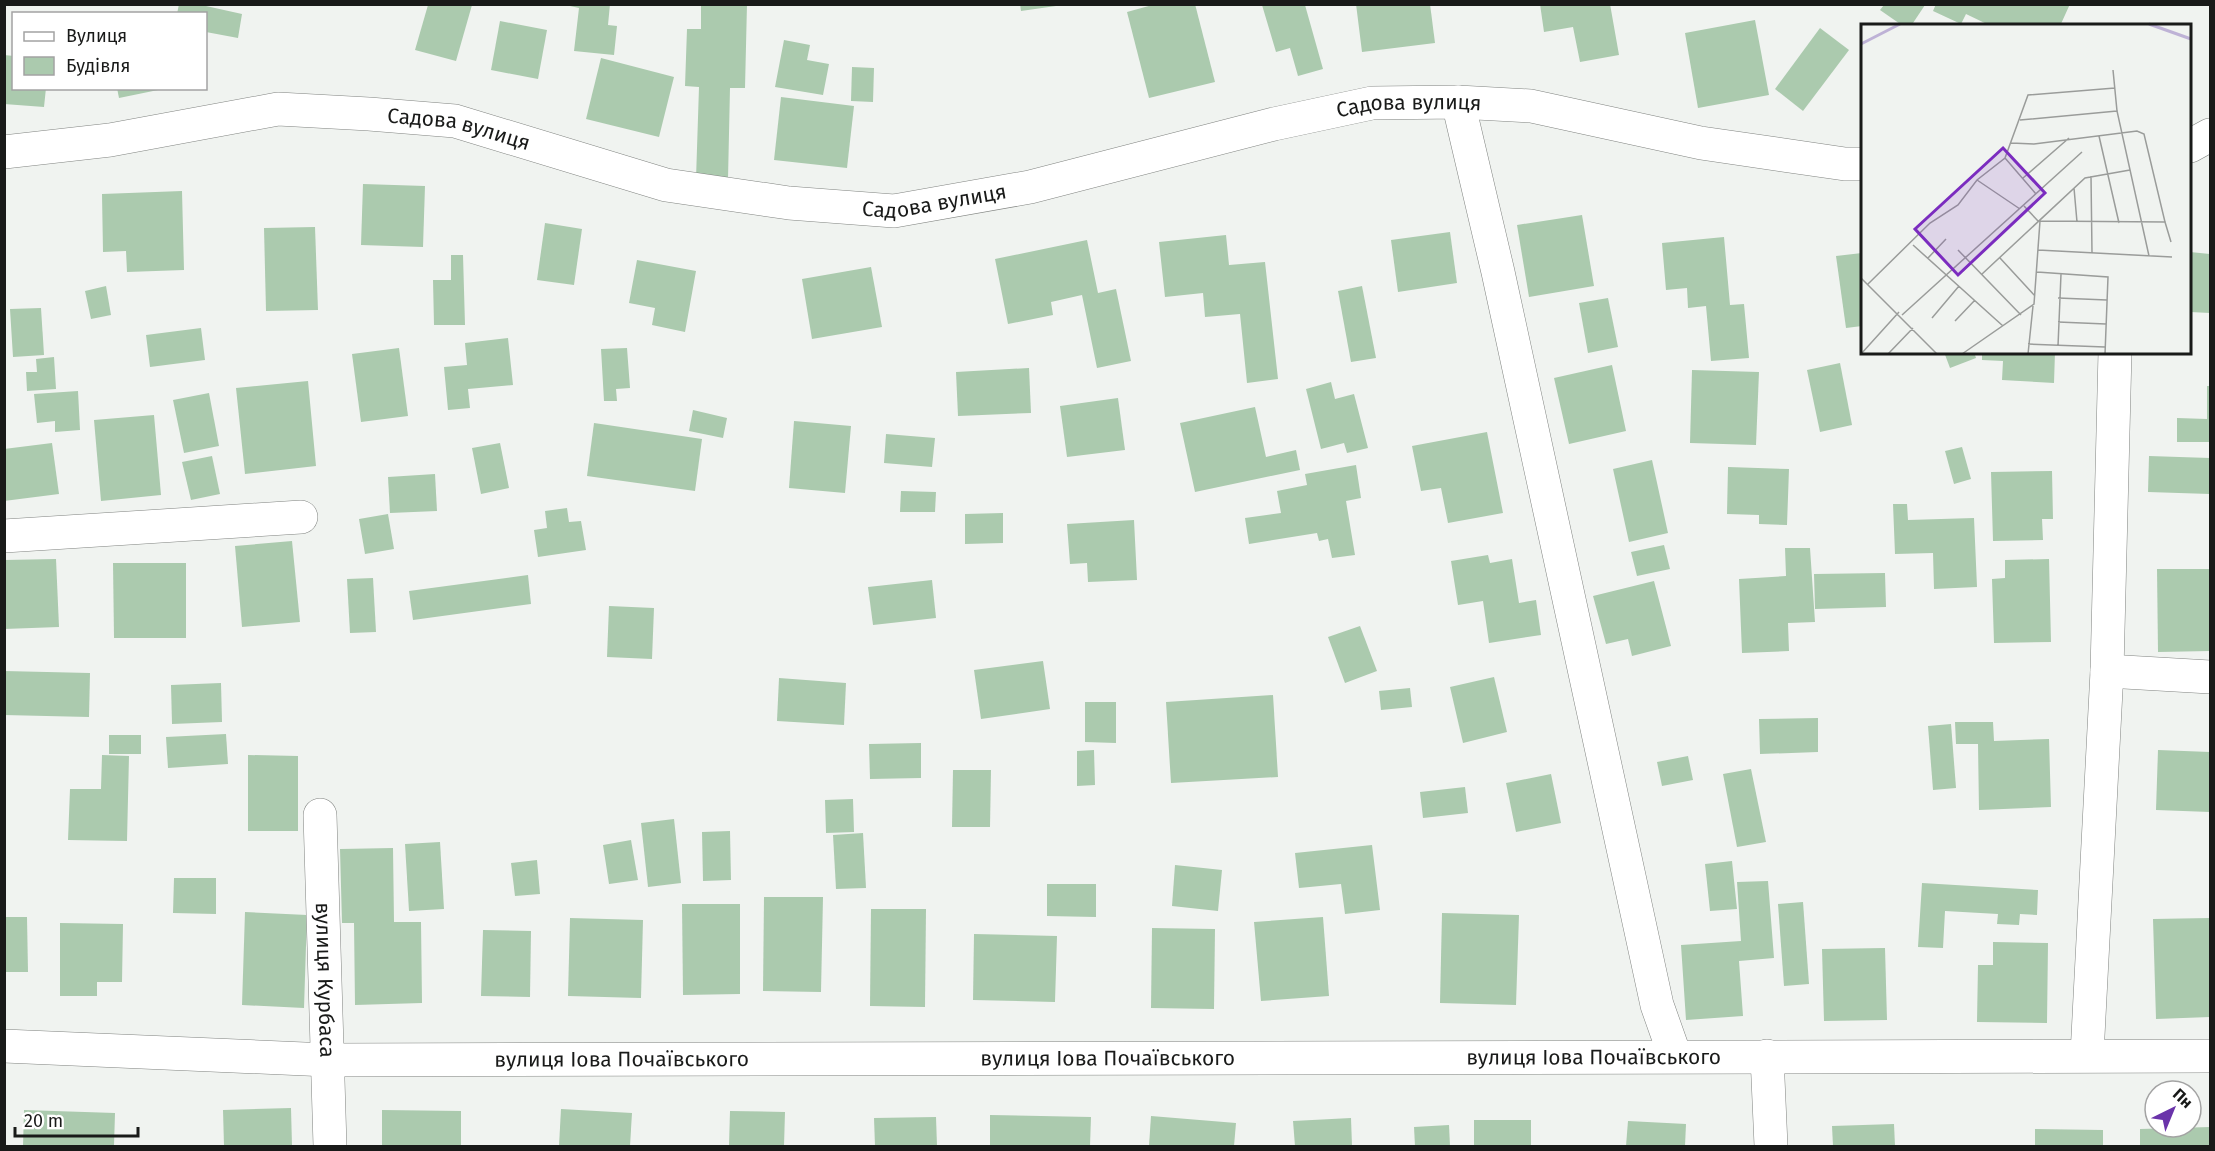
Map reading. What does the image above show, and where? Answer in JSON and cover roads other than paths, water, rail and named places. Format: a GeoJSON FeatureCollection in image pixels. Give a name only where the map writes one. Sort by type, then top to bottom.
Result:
{"type":"FeatureCollection","features":[{"type":"Feature","properties":{"kind":"street","name":"Садова вулиця"},"geometry":{"type":"LineString","coordinates":[[4,152],[110,140],[278,109],[369,114],[455,121],[666,185],[789,203],[894,211],[1030,187],[1274,124],[1372,103],[1458,102],[1531,106],[1701,143],[1845,164],[1861,164]]}},
{"type":"Feature","properties":{"kind":"street"},"geometry":{"type":"LineString","coordinates":[[1458,102],[1498,272],[1657,1005],[1675,1056]]}},
{"type":"Feature","properties":{"kind":"street"},"geometry":{"type":"LineString","coordinates":[[2191,145],[2211,135]]}},
{"type":"Feature","properties":{"kind":"street"},"geometry":{"type":"LineString","coordinates":[[2087,1055],[2107,672],[2115,354]]}},
{"type":"Feature","properties":{"kind":"street"},"geometry":{"type":"LineString","coordinates":[[4,536],[301,517]]}},
{"type":"Feature","properties":{"kind":"street"},"geometry":{"type":"LineString","coordinates":[[2107,672],[2211,677]]}},
{"type":"Feature","properties":{"kind":"street","name":"вулиця Курбаса"},"geometry":{"type":"LineString","coordinates":[[320,815],[330,1146]]}},
{"type":"Feature","properties":{"kind":"street","name":"вулиця Іова Почаївського"},"geometry":{"type":"LineString","coordinates":[[4,1046],[328,1060],[2211,1056]]}},
{"type":"Feature","properties":{"kind":"street"},"geometry":{"type":"LineString","coordinates":[[1767,1056],[1771,1146]]}}]}
